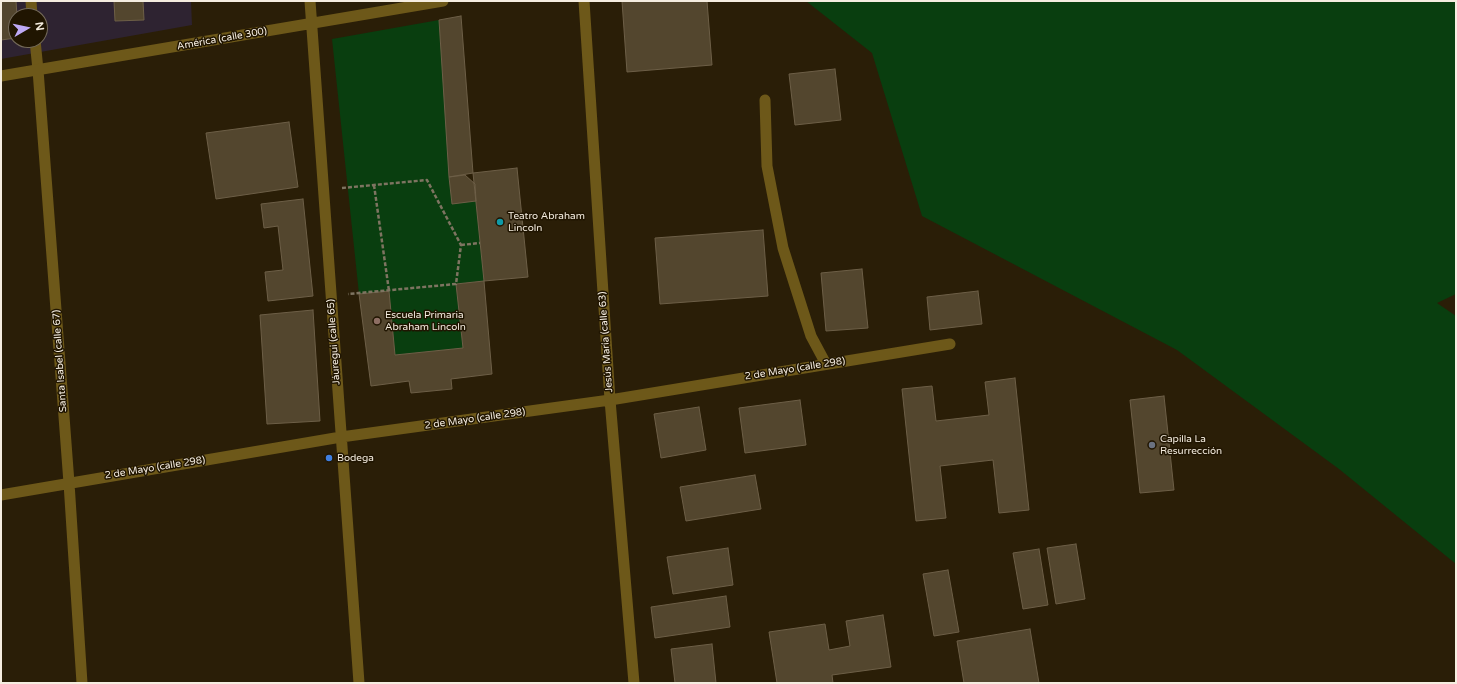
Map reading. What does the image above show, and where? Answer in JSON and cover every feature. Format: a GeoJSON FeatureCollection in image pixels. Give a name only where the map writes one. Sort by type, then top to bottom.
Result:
{"type":"FeatureCollection","features":[{"type":"Feature","properties":{"kind":"street","name":"Jáuregui (calle 65)"},"geometry":{"type":"LineString","coordinates":[[310,1],[359,683]]}},
{"type":"Feature","properties":{"kind":"street","name":"América (calle 300)"},"geometry":{"type":"LineString","coordinates":[[1,76],[444,1]]}},
{"type":"Feature","properties":{"kind":"street","name":"Jesús María (calle 63)"},"geometry":{"type":"LineString","coordinates":[[584,1],[610,400],[634,683]]}},
{"type":"Feature","properties":{"kind":"street","name":"Santa Isabel (calle 67)"},"geometry":{"type":"LineString","coordinates":[[35,48],[38,70],[69,483],[82,683]]}},
{"type":"Feature","properties":{"kind":"street"},"geometry":{"type":"LineString","coordinates":[[765,100],[767,166],[783,248],[811,336],[826,364]]}},
{"type":"Feature","properties":{"kind":"street","name":"2 de Mayo (calle 298)"},"geometry":{"type":"LineString","coordinates":[[1,495],[341,437],[610,400],[950,344]]}},
{"type":"Feature","properties":{"kind":"path"},"geometry":{"type":"LineString","coordinates":[[324,191],[427,180],[462,245],[456,284],[331,295]]}},
{"type":"Feature","properties":{"kind":"path"},"geometry":{"type":"LineString","coordinates":[[374,185],[388,291]]}},
{"type":"Feature","properties":{"kind":"path"},"geometry":{"type":"LineString","coordinates":[[462,245],[480,243]]}},
{"type":"Feature","properties":{"kind":"shaded area"},"geometry":{"type":"Polygon","coordinates":[[[1,1],[191,1],[192,25],[1,59],[1,1]]]}},
{"type":"Feature","properties":{"kind":"green space"},"geometry":{"type":"Polygon","coordinates":[[[806,1],[1456,1],[1456,294],[1437,303],[1456,316],[1456,564],[1339,469],[1177,350],[922,216],[872,53],[806,1]]]}},
{"type":"Feature","properties":{"kind":"green space"},"geometry":{"type":"Polygon","coordinates":[[[439,20],[452,204],[476,201],[484,281],[456,284],[463,348],[395,355],[389,291],[359,294],[332,39],[439,20]]]}},
{"type":"Feature","properties":{"kind":"building"},"geometry":{"type":"Polygon","coordinates":[[[1,1],[16,1],[16,8],[8,8],[8,39],[1,40],[1,1]]]}},
{"type":"Feature","properties":{"kind":"building"},"geometry":{"type":"Polygon","coordinates":[[[114,1],[143,1],[144,20],[115,21],[114,1]]]}},
{"type":"Feature","properties":{"kind":"building"},"geometry":{"type":"Polygon","coordinates":[[[622,1],[707,1],[712,65],[627,72],[622,1]]]}},
{"type":"Feature","properties":{"kind":"building"},"geometry":{"type":"Polygon","coordinates":[[[461,16],[473,173],[449,177],[439,20],[461,16]]]}},
{"type":"Feature","properties":{"kind":"building"},"geometry":{"type":"Polygon","coordinates":[[[835,69],[841,120],[795,125],[789,74],[835,69]]]}},
{"type":"Feature","properties":{"kind":"building"},"geometry":{"type":"Polygon","coordinates":[[[289,122],[298,187],[216,199],[206,133],[289,122]]]}},
{"type":"Feature","properties":{"kind":"building","name":"Teatro Abraham Lincoln"},"geometry":{"type":"Polygon","coordinates":[[[517,168],[528,277],[484,281],[473,173],[517,168]]]}},
{"type":"Feature","properties":{"kind":"building"},"geometry":{"type":"Polygon","coordinates":[[[465,175],[475,184],[476,201],[452,204],[449,177],[465,175]]]}},
{"type":"Feature","properties":{"kind":"building"},"geometry":{"type":"Polygon","coordinates":[[[303,199],[313,296],[268,301],[265,272],[283,270],[278,226],[264,228],[261,204],[303,199]]]}},
{"type":"Feature","properties":{"kind":"building"},"geometry":{"type":"Polygon","coordinates":[[[763,230],[768,296],[660,304],[655,238],[763,230]]]}},
{"type":"Feature","properties":{"kind":"building"},"geometry":{"type":"Polygon","coordinates":[[[862,269],[868,328],[826,331],[821,273],[862,269]]]}},
{"type":"Feature","properties":{"kind":"building","name":"Escuela Primaria Abraham Lincoln"},"geometry":{"type":"Polygon","coordinates":[[[484,281],[492,374],[451,379],[452,389],[411,393],[409,381],[371,386],[359,294],[389,291],[395,355],[463,348],[456,284],[484,281]]]}},
{"type":"Feature","properties":{"kind":"building"},"geometry":{"type":"Polygon","coordinates":[[[978,291],[982,324],[930,330],[927,297],[978,291]]]}},
{"type":"Feature","properties":{"kind":"building"},"geometry":{"type":"Polygon","coordinates":[[[313,310],[320,421],[267,424],[260,315],[313,310]]]}},
{"type":"Feature","properties":{"kind":"building"},"geometry":{"type":"Polygon","coordinates":[[[1015,378],[1029,510],[999,513],[993,460],[940,466],[946,518],[916,521],[902,389],[932,386],[936,421],[989,415],[985,382],[1015,378]]]}},
{"type":"Feature","properties":{"kind":"building","name":"Capilla La Resurrección"},"geometry":{"type":"Polygon","coordinates":[[[1164,396],[1174,490],[1140,493],[1130,400],[1164,396]]]}},
{"type":"Feature","properties":{"kind":"building"},"geometry":{"type":"Polygon","coordinates":[[[800,400],[806,445],[745,453],[739,408],[800,400]]]}},
{"type":"Feature","properties":{"kind":"building"},"geometry":{"type":"Polygon","coordinates":[[[699,407],[706,450],[661,458],[654,414],[699,407]]]}},
{"type":"Feature","properties":{"kind":"building"},"geometry":{"type":"Polygon","coordinates":[[[755,475],[761,509],[686,521],[680,487],[755,475]]]}},
{"type":"Feature","properties":{"kind":"building"},"geometry":{"type":"Polygon","coordinates":[[[1076,544],[1085,599],[1056,604],[1047,548],[1076,544]]]}},
{"type":"Feature","properties":{"kind":"building"},"geometry":{"type":"Polygon","coordinates":[[[728,548],[733,585],[673,594],[667,557],[728,548]]]}},
{"type":"Feature","properties":{"kind":"building"},"geometry":{"type":"Polygon","coordinates":[[[1039,549],[1048,605],[1023,609],[1013,553],[1039,549]]]}},
{"type":"Feature","properties":{"kind":"building"},"geometry":{"type":"Polygon","coordinates":[[[948,570],[959,632],[934,636],[923,574],[948,570]]]}},
{"type":"Feature","properties":{"kind":"building"},"geometry":{"type":"Polygon","coordinates":[[[726,596],[730,627],[655,638],[651,607],[726,596]]]}},
{"type":"Feature","properties":{"kind":"building"},"geometry":{"type":"Polygon","coordinates":[[[883,615],[891,667],[832,675],[833,683],[777,683],[769,632],[825,624],[829,650],[850,646],[846,621],[883,615]]]}},
{"type":"Feature","properties":{"kind":"building"},"geometry":{"type":"Polygon","coordinates":[[[1030,629],[1039,683],[964,683],[957,641],[1030,629]]]}},
{"type":"Feature","properties":{"kind":"building"},"geometry":{"type":"Polygon","coordinates":[[[712,644],[716,683],[675,683],[671,649],[712,644]]]}},
{"type":"Feature","properties":{"kind":"place","name":"Teatro Abraham Lincoln"},"geometry":{"type":"Point","coordinates":[500,222]}},
{"type":"Feature","properties":{"kind":"place","name":"Escuela Primaria Abraham Lincoln"},"geometry":{"type":"Point","coordinates":[377,321]}},
{"type":"Feature","properties":{"kind":"place","name":"Capilla La Resurrección"},"geometry":{"type":"Point","coordinates":[1152,445]}},
{"type":"Feature","properties":{"kind":"place","name":"Bodega"},"geometry":{"type":"Point","coordinates":[329,458]}}]}
